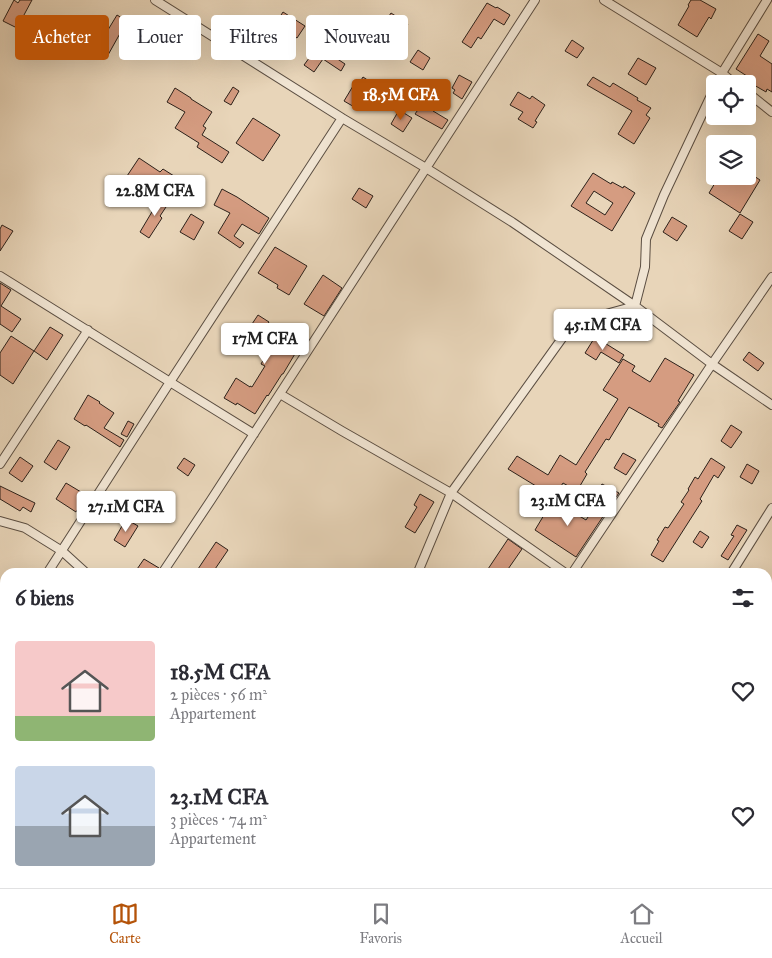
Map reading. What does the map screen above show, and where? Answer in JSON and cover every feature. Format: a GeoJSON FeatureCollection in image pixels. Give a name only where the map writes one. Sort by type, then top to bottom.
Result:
{"type":"FeatureCollection","features":[{"type":"Feature","properties":{"kind":"street"},"geometry":{"type":"LineString","coordinates":[[155,0],[512,222],[635,306],[712,364],[772,404]]}},
{"type":"Feature","properties":{"kind":"street"},"geometry":{"type":"LineString","coordinates":[[166,568],[535,0]]}},
{"type":"Feature","properties":{"kind":"street"},"geometry":{"type":"LineString","coordinates":[[604,0],[724,75]]}},
{"type":"Feature","properties":{"kind":"street"},"geometry":{"type":"LineString","coordinates":[[722,73],[767,0]]}},
{"type":"Feature","properties":{"kind":"street"},"geometry":{"type":"LineString","coordinates":[[756,99],[772,112]]}},
{"type":"Feature","properties":{"kind":"street"},"geometry":{"type":"LineString","coordinates":[[635,306],[645,267],[646,239],[664,195],[706,106]]}},
{"type":"Feature","properties":{"kind":"street"},"geometry":{"type":"LineString","coordinates":[[51,568],[342,118]]}},
{"type":"Feature","properties":{"kind":"street"},"geometry":{"type":"LineString","coordinates":[[0,276],[254,434]]}},
{"type":"Feature","properties":{"kind":"street"},"geometry":{"type":"LineString","coordinates":[[576,568],[772,277]]}},
{"type":"Feature","properties":{"kind":"street"},"geometry":{"type":"LineString","coordinates":[[420,568],[451,493],[573,323],[635,306]]}},
{"type":"Feature","properties":{"kind":"street"},"geometry":{"type":"LineString","coordinates":[[0,464],[88,330]]}},
{"type":"Feature","properties":{"kind":"street"},"geometry":{"type":"LineString","coordinates":[[280,394],[451,493],[558,568]]}},
{"type":"Feature","properties":{"kind":"street"},"geometry":{"type":"LineString","coordinates":[[734,568],[772,508]]}},
{"type":"Feature","properties":{"kind":"street"},"geometry":{"type":"LineString","coordinates":[[0,521],[25,528],[62,551],[81,568]]}},
{"type":"Feature","properties":{"kind":"building"},"geometry":{"type":"Polygon","coordinates":[[[14,0],[18,3],[20,0],[32,0],[24,15],[15,15],[15,27],[3,21],[14,0]]]}},
{"type":"Feature","properties":{"kind":"building"},"geometry":{"type":"Polygon","coordinates":[[[691,0],[700,0],[716,9],[697,37],[678,25],[691,0]]]}},
{"type":"Feature","properties":{"kind":"building"},"geometry":{"type":"Polygon","coordinates":[[[487,3],[510,15],[504,25],[494,19],[481,39],[478,37],[471,48],[462,42],[487,3]]]}},
{"type":"Feature","properties":{"kind":"building"},"geometry":{"type":"Polygon","coordinates":[[[117,15],[119,16],[119,35],[109,53],[109,28],[117,15]]]}},
{"type":"Feature","properties":{"kind":"building"},"geometry":{"type":"Polygon","coordinates":[[[296,20],[305,26],[296,37],[296,20]]]}},
{"type":"Feature","properties":{"kind":"building"},"geometry":{"type":"Polygon","coordinates":[[[758,34],[769,41],[760,56],[772,64],[772,92],[767,89],[766,92],[756,86],[756,75],[745,75],[736,69],[758,34]]]}},
{"type":"Feature","properties":{"kind":"building"},"geometry":{"type":"Polygon","coordinates":[[[572,40],[584,48],[577,58],[565,51],[572,40]]]}},
{"type":"Feature","properties":{"kind":"building"},"geometry":{"type":"Polygon","coordinates":[[[418,50],[430,58],[423,70],[410,62],[418,50]]]}},
{"type":"Feature","properties":{"kind":"building"},"geometry":{"type":"Polygon","coordinates":[[[638,58],[656,68],[646,85],[628,74],[638,58]]]}},
{"type":"Feature","properties":{"kind":"building"},"geometry":{"type":"Polygon","coordinates":[[[308,60],[322,60],[314,72],[304,65],[308,60]]]}},
{"type":"Feature","properties":{"kind":"building"},"geometry":{"type":"Polygon","coordinates":[[[324,60],[339,60],[345,64],[341,71],[324,60]]]}},
{"type":"Feature","properties":{"kind":"building"},"geometry":{"type":"Polygon","coordinates":[[[459,75],[472,82],[462,99],[453,93],[455,90],[452,88],[459,75]]]}},
{"type":"Feature","properties":{"kind":"building"},"geometry":{"type":"Polygon","coordinates":[[[363,77],[372,83],[356,108],[344,101],[353,86],[356,88],[363,77]]]}},
{"type":"Feature","properties":{"kind":"building"},"geometry":{"type":"Polygon","coordinates":[[[593,77],[610,87],[613,83],[651,108],[646,115],[650,118],[634,144],[618,134],[632,111],[587,85],[593,77]]]}},
{"type":"Feature","properties":{"kind":"building"},"geometry":{"type":"Polygon","coordinates":[[[416,83],[442,98],[433,111],[448,120],[442,129],[415,114],[420,107],[407,99],[416,83]]]}},
{"type":"Feature","properties":{"kind":"building"},"geometry":{"type":"Polygon","coordinates":[[[233,87],[239,91],[231,105],[224,101],[233,87]]]}},
{"type":"Feature","properties":{"kind":"building"},"geometry":{"type":"Polygon","coordinates":[[[175,88],[212,112],[203,126],[206,128],[202,135],[229,152],[222,163],[197,147],[199,143],[175,128],[185,112],[167,102],[175,88]]]}},
{"type":"Feature","properties":{"kind":"building"},"geometry":{"type":"Polygon","coordinates":[[[518,92],[530,99],[532,96],[545,105],[533,128],[518,119],[523,112],[510,105],[518,92]]]}},
{"type":"Feature","properties":{"kind":"building"},"geometry":{"type":"Polygon","coordinates":[[[399,110],[412,118],[403,132],[391,124],[399,110]]]}},
{"type":"Feature","properties":{"kind":"building"},"geometry":{"type":"Polygon","coordinates":[[[253,118],[280,135],[263,161],[236,143],[253,118]]]}},
{"type":"Feature","properties":{"kind":"building"},"geometry":{"type":"Polygon","coordinates":[[[139,158],[160,172],[163,169],[174,176],[160,196],[127,176],[139,158]]]}},
{"type":"Feature","properties":{"kind":"building"},"geometry":{"type":"Polygon","coordinates":[[[593,173],[611,184],[612,182],[623,188],[624,186],[635,193],[612,231],[571,206],[593,173]],[[594,191],[586,203],[605,215],[613,203],[594,191]]]}},
{"type":"Feature","properties":{"kind":"building"},"geometry":{"type":"Polygon","coordinates":[[[756,177],[760,180],[740,213],[709,193],[714,185],[756,185],[756,177]]]}},
{"type":"Feature","properties":{"kind":"building"},"geometry":{"type":"Polygon","coordinates":[[[359,188],[373,196],[366,208],[352,199],[359,188]]]}},
{"type":"Feature","properties":{"kind":"building"},"geometry":{"type":"Polygon","coordinates":[[[222,189],[269,218],[259,234],[242,224],[234,236],[244,243],[240,248],[218,233],[230,213],[214,205],[222,189]]]}},
{"type":"Feature","properties":{"kind":"building"},"geometry":{"type":"Polygon","coordinates":[[[162,195],[170,201],[149,238],[140,232],[162,195]]]}},
{"type":"Feature","properties":{"kind":"building"},"geometry":{"type":"Polygon","coordinates":[[[191,214],[204,222],[194,240],[180,232],[191,214]]]}},
{"type":"Feature","properties":{"kind":"building"},"geometry":{"type":"Polygon","coordinates":[[[740,214],[753,222],[742,239],[729,231],[740,214]]]}},
{"type":"Feature","properties":{"kind":"building"},"geometry":{"type":"Polygon","coordinates":[[[672,217],[687,226],[677,241],[663,232],[672,217]]]}},
{"type":"Feature","properties":{"kind":"building"},"geometry":{"type":"Polygon","coordinates":[[[2,225],[13,231],[0,251],[0,229],[2,225]]]}},
{"type":"Feature","properties":{"kind":"building"},"geometry":{"type":"Polygon","coordinates":[[[275,247],[307,266],[289,295],[277,288],[278,285],[258,273],[275,247]]]}},
{"type":"Feature","properties":{"kind":"building"},"geometry":{"type":"Polygon","coordinates":[[[323,275],[342,288],[324,316],[304,304],[323,275]]]}},
{"type":"Feature","properties":{"kind":"building"},"geometry":{"type":"Polygon","coordinates":[[[0,283],[11,290],[1,306],[21,319],[12,332],[0,324],[0,283]]]}},
{"type":"Feature","properties":{"kind":"building"},"geometry":{"type":"Polygon","coordinates":[[[258,315],[269,322],[267,325],[282,335],[284,332],[302,342],[283,374],[255,414],[237,403],[236,405],[224,398],[236,378],[252,387],[265,366],[261,364],[265,357],[252,350],[257,343],[248,337],[253,329],[250,327],[258,315]]]}},
{"type":"Feature","properties":{"kind":"building"},"geometry":{"type":"Polygon","coordinates":[[[50,327],[63,335],[47,360],[34,351],[50,327]]]}},
{"type":"Feature","properties":{"kind":"building"},"geometry":{"type":"Polygon","coordinates":[[[11,336],[34,351],[13,384],[0,375],[0,353],[11,336]]]}},
{"type":"Feature","properties":{"kind":"building"},"geometry":{"type":"Polygon","coordinates":[[[595,337],[624,355],[619,363],[601,352],[596,360],[585,353],[595,337]]]}},
{"type":"Feature","properties":{"kind":"building"},"geometry":{"type":"Polygon","coordinates":[[[749,352],[764,363],[758,371],[743,360],[749,352]]]}},
{"type":"Feature","properties":{"kind":"building"},"geometry":{"type":"Polygon","coordinates":[[[665,358],[694,375],[678,401],[680,402],[662,428],[658,426],[659,424],[629,407],[609,440],[606,439],[585,472],[587,474],[577,491],[563,483],[554,497],[508,469],[517,456],[548,475],[560,455],[576,465],[618,399],[603,390],[623,359],[635,366],[632,371],[650,382],[665,358]]]}},
{"type":"Feature","properties":{"kind":"building"},"geometry":{"type":"Polygon","coordinates":[[[88,395],[114,413],[104,428],[124,440],[120,447],[74,419],[88,395]]]}},
{"type":"Feature","properties":{"kind":"building"},"geometry":{"type":"Polygon","coordinates":[[[128,421],[134,424],[127,437],[121,434],[128,421]]]}},
{"type":"Feature","properties":{"kind":"building"},"geometry":{"type":"Polygon","coordinates":[[[731,425],[742,432],[731,448],[721,441],[731,425]]]}},
{"type":"Feature","properties":{"kind":"building"},"geometry":{"type":"Polygon","coordinates":[[[58,440],[70,447],[56,470],[44,462],[58,440]]]}},
{"type":"Feature","properties":{"kind":"building"},"geometry":{"type":"Polygon","coordinates":[[[623,453],[636,460],[626,475],[614,468],[623,453]]]}},
{"type":"Feature","properties":{"kind":"building"},"geometry":{"type":"Polygon","coordinates":[[[20,457],[33,466],[22,482],[9,473],[20,457]]]}},
{"type":"Feature","properties":{"kind":"building"},"geometry":{"type":"Polygon","coordinates":[[[184,458],[195,465],[188,476],[177,468],[184,458]]]}},
{"type":"Feature","properties":{"kind":"building"},"geometry":{"type":"Polygon","coordinates":[[[711,458],[725,467],[718,478],[714,475],[700,499],[702,501],[663,562],[651,555],[659,541],[657,540],[665,527],[668,528],[684,504],[681,502],[695,477],[698,479],[711,458]]]}},
{"type":"Feature","properties":{"kind":"building"},"geometry":{"type":"Polygon","coordinates":[[[747,464],[759,471],[752,484],[740,477],[747,464]]]}},
{"type":"Feature","properties":{"kind":"building"},"geometry":{"type":"Polygon","coordinates":[[[66,483],[86,495],[76,512],[56,499],[66,483]]]}},
{"type":"Feature","properties":{"kind":"building"},"geometry":{"type":"Polygon","coordinates":[[[602,484],[619,493],[614,500],[598,491],[602,484]]]}},
{"type":"Feature","properties":{"kind":"building"},"geometry":{"type":"Polygon","coordinates":[[[0,486],[35,503],[31,512],[23,507],[20,511],[0,499],[0,486]]]}},
{"type":"Feature","properties":{"kind":"building"},"geometry":{"type":"Polygon","coordinates":[[[420,494],[434,502],[415,533],[405,527],[417,507],[414,505],[420,494]]]}},
{"type":"Feature","properties":{"kind":"building"},"geometry":{"type":"Polygon","coordinates":[[[553,500],[586,520],[594,508],[604,515],[576,557],[535,530],[553,500]]]}},
{"type":"Feature","properties":{"kind":"building"},"geometry":{"type":"Polygon","coordinates":[[[126,519],[138,526],[125,547],[114,540],[126,519]]]}},
{"type":"Feature","properties":{"kind":"building"},"geometry":{"type":"Polygon","coordinates":[[[737,525],[747,530],[728,560],[721,556],[734,536],[731,535],[737,525]]]}},
{"type":"Feature","properties":{"kind":"building"},"geometry":{"type":"Polygon","coordinates":[[[700,531],[709,537],[702,548],[693,542],[700,531]]]}},
{"type":"Feature","properties":{"kind":"building"},"geometry":{"type":"Polygon","coordinates":[[[508,539],[522,549],[509,568],[489,568],[508,539]]]}},
{"type":"Feature","properties":{"kind":"building"},"geometry":{"type":"Polygon","coordinates":[[[216,542],[228,550],[216,568],[199,568],[216,542]]]}},
{"type":"Feature","properties":{"kind":"building"},"geometry":{"type":"Polygon","coordinates":[[[144,559],[159,568],[138,568],[144,559]]]}}]}
